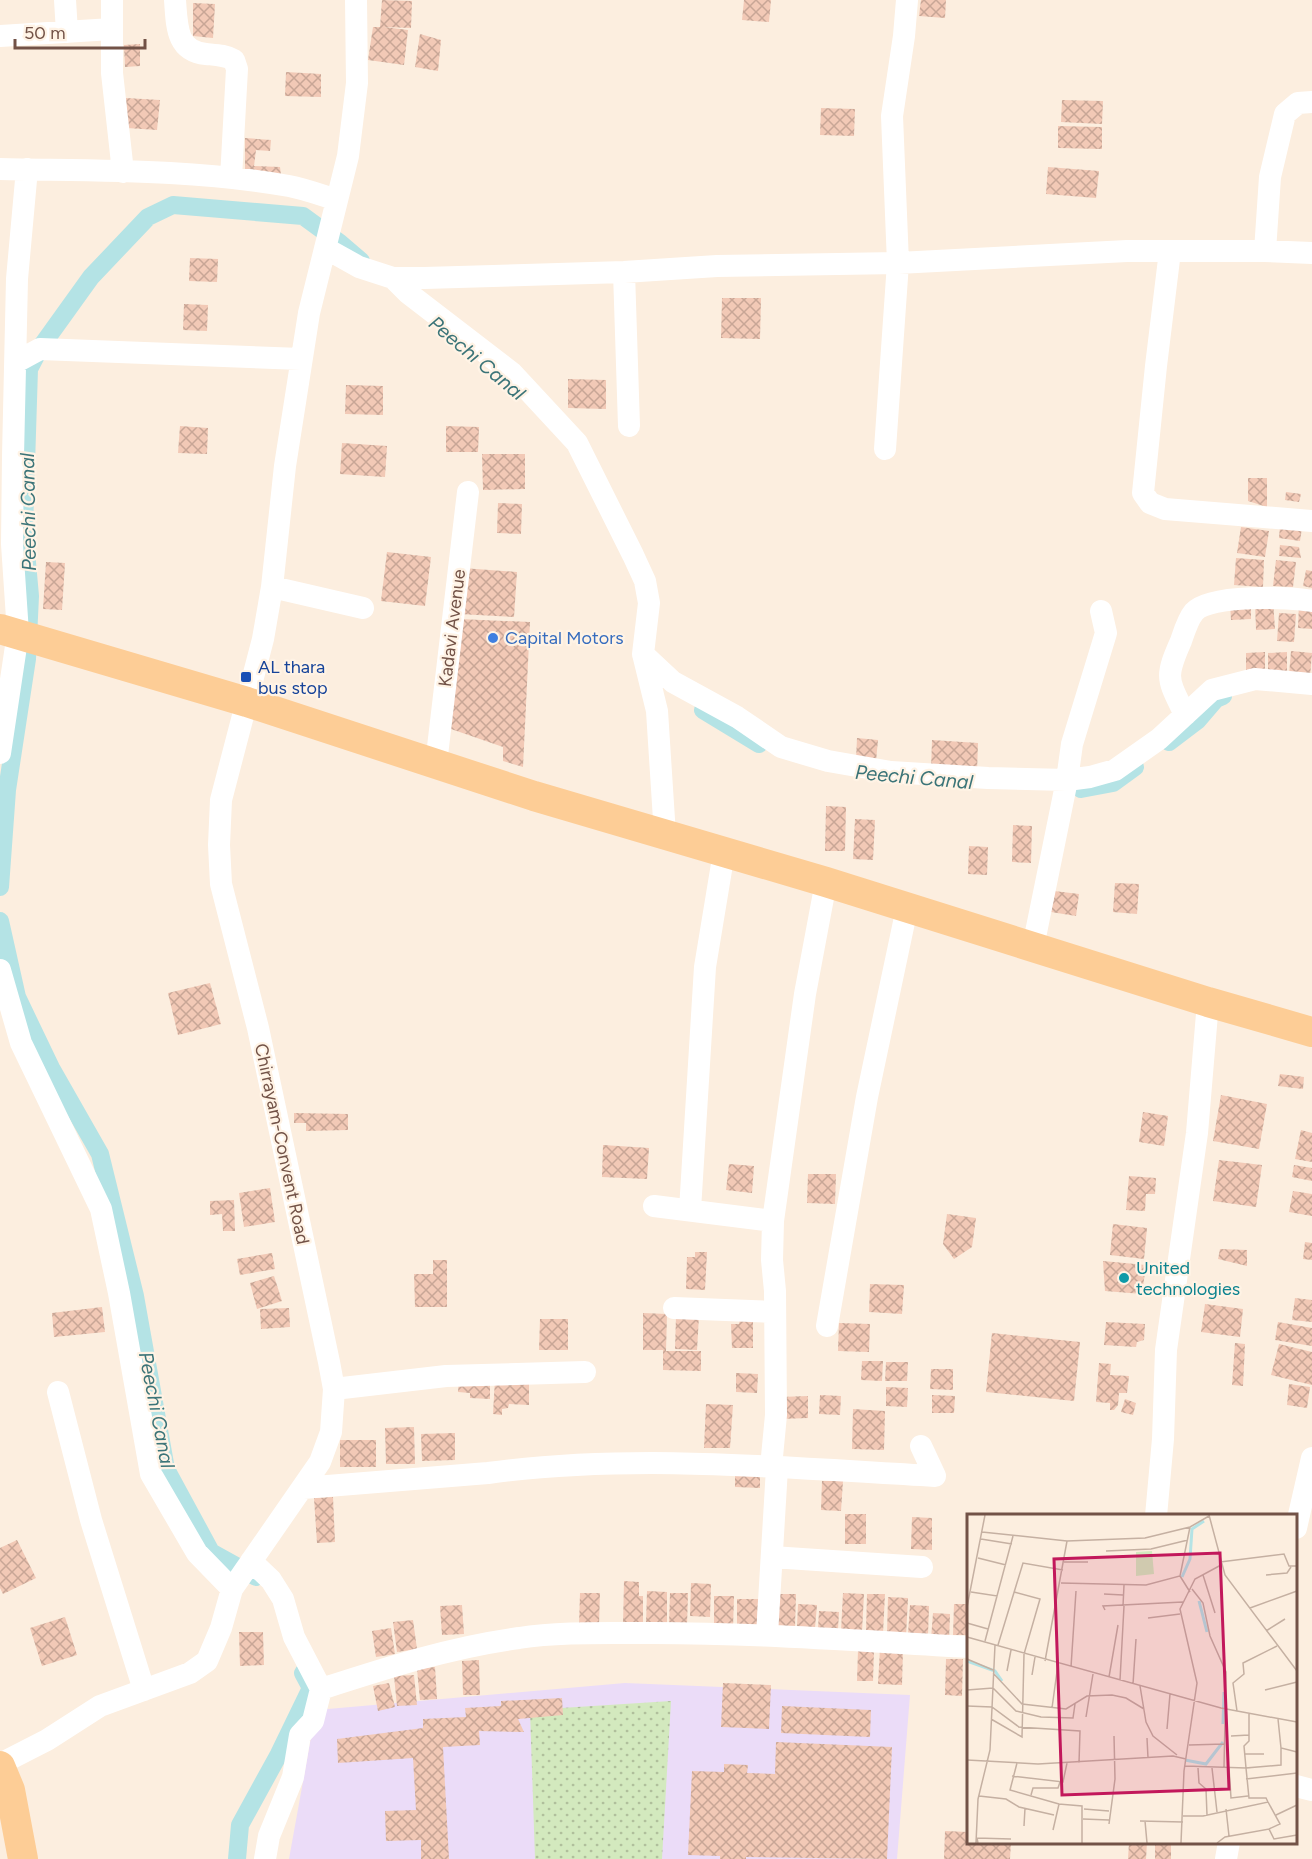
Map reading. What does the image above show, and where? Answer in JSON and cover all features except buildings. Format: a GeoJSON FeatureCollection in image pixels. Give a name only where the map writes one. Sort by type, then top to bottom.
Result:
{"type":"FeatureCollection","features":[{"type":"Feature","properties":{"kind":"main road"},"geometry":{"type":"LineString","coordinates":[[20,634],[247,702],[534,796],[826,882],[1208,1002],[1311,1029]]}},
{"type":"Feature","properties":{"kind":"main road"},"geometry":{"type":"LineString","coordinates":[[3,1778],[23,1859]]}},
{"type":"Feature","properties":{"kind":"street"},"geometry":{"type":"LineString","coordinates":[[65,0],[67,32]]}},
{"type":"Feature","properties":{"kind":"street"},"geometry":{"type":"LineString","coordinates":[[112,0],[112,73],[123,172]]}},
{"type":"Feature","properties":{"kind":"street"},"geometry":{"type":"LineString","coordinates":[[175,0],[181,40],[186,48],[195,53],[226,56],[234,60],[237,69],[231,178]]}},
{"type":"Feature","properties":{"kind":"street","name":"Chirrayam-Convent Road"},"geometry":{"type":"LineString","coordinates":[[3,1778],[47,1740],[100,1706],[190,1673],[207,1661],[242,1574],[320,1462],[330,1432],[334,1389],[258,1028],[221,884],[219,845],[221,800],[263,639],[272,587],[285,466],[309,313],[348,156],[357,83],[356,0]]}},
{"type":"Feature","properties":{"kind":"street"},"geometry":{"type":"LineString","coordinates":[[885,449],[898,263],[892,116],[907,0]]}},
{"type":"Feature","properties":{"kind":"street"},"geometry":{"type":"LineString","coordinates":[[0,36],[112,29]]}},
{"type":"Feature","properties":{"kind":"street"},"geometry":{"type":"LineString","coordinates":[[1265,251],[1270,177],[1285,114],[1298,103],[1312,102]]}},
{"type":"Feature","properties":{"kind":"street"},"geometry":{"type":"LineString","coordinates":[[0,169],[231,178],[291,186],[337,200]]}},
{"type":"Feature","properties":{"kind":"street"},"geometry":{"type":"LineString","coordinates":[[0,753],[20,634],[12,544],[17,279],[27,169]]}},
{"type":"Feature","properties":{"kind":"street"},"geometry":{"type":"LineString","coordinates":[[326,247],[377,273],[408,293],[513,373],[577,443],[645,581],[649,603],[643,654],[657,711],[665,835]]}},
{"type":"Feature","properties":{"kind":"street"},"geometry":{"type":"LineString","coordinates":[[377,273],[624,272],[717,266],[898,263],[1127,251],[1312,253]]}},
{"type":"Feature","properties":{"kind":"street"},"geometry":{"type":"LineString","coordinates":[[1170,251],[1155,366],[1143,493],[1150,503],[1165,509],[1312,522]]}},
{"type":"Feature","properties":{"kind":"street"},"geometry":{"type":"LineString","coordinates":[[624,272],[629,426]]}},
{"type":"Feature","properties":{"kind":"street"},"geometry":{"type":"LineString","coordinates":[[16,362],[40,349],[301,359]]}},
{"type":"Feature","properties":{"kind":"street","name":"Kadavi Avenue"},"geometry":{"type":"LineString","coordinates":[[436,764],[468,492]]}},
{"type":"Feature","properties":{"kind":"street"},"geometry":{"type":"LineString","coordinates":[[272,587],[363,608]]}},
{"type":"Feature","properties":{"kind":"street"},"geometry":{"type":"LineString","coordinates":[[1185,715],[1169,679],[1170,666],[1193,612],[1204,604],[1218,601],[1289,597],[1312,601]]}},
{"type":"Feature","properties":{"kind":"street"},"geometry":{"type":"LineString","coordinates":[[1033,947],[1065,790],[1071,744],[1106,633],[1101,611]]}},
{"type":"Feature","properties":{"kind":"street"},"geometry":{"type":"LineString","coordinates":[[643,654],[673,682],[737,717],[782,747],[828,761],[891,772],[1065,790],[1090,777],[1115,770],[1159,739],[1212,690],[1255,679],[1312,684]]}},
{"type":"Feature","properties":{"kind":"street"},"geometry":{"type":"LineString","coordinates":[[690,1210],[705,967],[724,852]]}},
{"type":"Feature","properties":{"kind":"street"},"geometry":{"type":"LineString","coordinates":[[767,1635],[772,1557],[776,1414],[773,1221],[805,994],[826,882]]}},
{"type":"Feature","properties":{"kind":"street"},"geometry":{"type":"LineString","coordinates":[[827,1326],[867,1097],[908,908]]}},
{"type":"Feature","properties":{"kind":"street"},"geometry":{"type":"LineString","coordinates":[[0,970],[21,1043],[101,1209],[119,1293],[151,1474],[197,1553],[242,1574],[271,1580],[283,1599],[294,1637],[321,1689],[313,1721],[300,1736],[293,1778],[269,1836],[265,1859]]}},
{"type":"Feature","properties":{"kind":"street"},"geometry":{"type":"LineString","coordinates":[[1156,1514],[1163,1439],[1166,1350],[1197,1133],[1208,1002]]}},
{"type":"Feature","properties":{"kind":"street"},"geometry":{"type":"LineString","coordinates":[[654,1206],[773,1221]]}},
{"type":"Feature","properties":{"kind":"street"},"geometry":{"type":"LineString","coordinates":[[674,1308],[775,1312]]}},
{"type":"Feature","properties":{"kind":"street"},"geometry":{"type":"LineString","coordinates":[[334,1389],[446,1376],[585,1372]]}},
{"type":"Feature","properties":{"kind":"street"},"geometry":{"type":"LineString","coordinates":[[58,1392],[91,1520],[144,1689]]}},
{"type":"Feature","properties":{"kind":"street"},"geometry":{"type":"LineString","coordinates":[[303,1488],[517,1469],[640,1463],[705,1463],[934,1476],[921,1446]]}},
{"type":"Feature","properties":{"kind":"street"},"geometry":{"type":"LineString","coordinates":[[1297,1524],[1312,1458]]}},
{"type":"Feature","properties":{"kind":"street"},"geometry":{"type":"LineString","coordinates":[[772,1557],[922,1567]]}},
{"type":"Feature","properties":{"kind":"street"},"geometry":{"type":"LineString","coordinates":[[321,1689],[429,1656],[521,1637],[658,1633],[767,1635],[967,1647]]}},
{"type":"Feature","properties":{"kind":"street"},"geometry":{"type":"LineString","coordinates":[[1297,1786],[1312,1790]]}},
{"type":"Feature","properties":{"kind":"street"},"geometry":{"type":"LineString","coordinates":[[1226,1859],[1229,1844]]}},
{"type":"Feature","properties":{"kind":"shaded area"},"geometry":{"type":"Polygon","coordinates":[[[625,1683],[910,1695],[897,1859],[289,1859],[317,1704],[328,1709],[625,1683]]]}},
{"type":"Feature","properties":{"kind":"green space"},"geometry":{"type":"Polygon","coordinates":[[[671,1701],[662,1859],[535,1859],[530,1710],[671,1701]]]}},
{"type":"Feature","properties":{"kind":"waterway","name":"Peechi Canal"},"geometry":{"type":"LineString","coordinates":[[0,887],[7,790],[27,659],[30,596],[24,529],[29,369],[40,348],[91,277],[148,217],[173,205],[303,216],[361,261]]}},
{"type":"Feature","properties":{"kind":"waterway","name":"Peechi Canal"},"geometry":{"type":"LineString","coordinates":[[1169,742],[1198,720],[1216,699],[1223,696]]}},
{"type":"Feature","properties":{"kind":"waterway","name":"Peechi Canal"},"geometry":{"type":"LineString","coordinates":[[703,710],[759,744]]}},
{"type":"Feature","properties":{"kind":"waterway","name":"Peechi Canal"},"geometry":{"type":"LineString","coordinates":[[1081,789],[1113,783],[1135,767]]}},
{"type":"Feature","properties":{"kind":"waterway","name":"Peechi Canal"},"geometry":{"type":"LineString","coordinates":[[0,921],[17,997],[51,1068],[100,1154],[135,1296],[166,1469],[211,1552],[256,1577]]}},
{"type":"Feature","properties":{"kind":"waterway","name":"Peechi Canal"},"geometry":{"type":"LineString","coordinates":[[237,1859],[240,1825],[279,1754],[311,1688],[303,1673]]}},
{"type":"Feature","properties":{"kind":"place","name":"Capital Motors"},"geometry":{"type":"Point","coordinates":[493,638]}},
{"type":"Feature","properties":{"kind":"place","name":"AL thara bus stop"},"geometry":{"type":"Point","coordinates":[246,677]}},
{"type":"Feature","properties":{"kind":"place","name":"United technologies"},"geometry":{"type":"Point","coordinates":[1124,1278]}}]}
